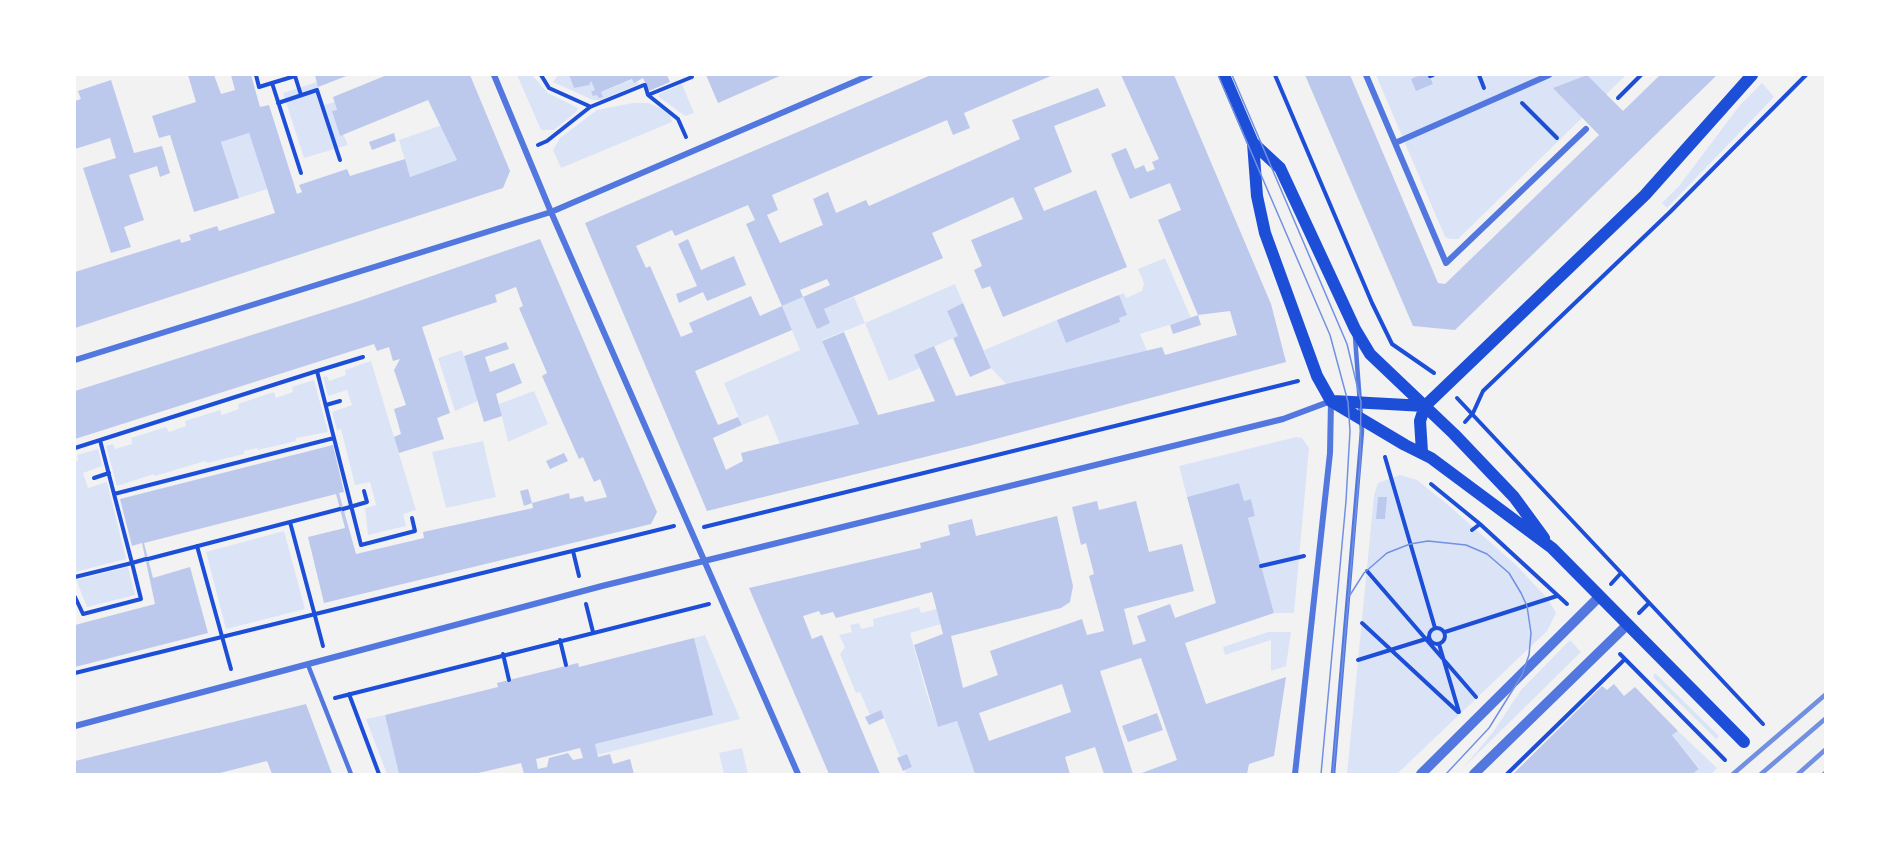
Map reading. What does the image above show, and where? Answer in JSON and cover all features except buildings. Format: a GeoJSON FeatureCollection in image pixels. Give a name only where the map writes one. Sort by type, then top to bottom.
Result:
{"type":"FeatureCollection","features":[{"type":"Feature","properties":{"kind":"main road"},"geometry":{"type":"LineString","coordinates":[[1224,75],[1253,143],[1257,196],[1265,233],[1317,376],[1331,401],[1422,452],[1551,548]]}},
{"type":"Feature","properties":{"kind":"main road"},"geometry":{"type":"LineString","coordinates":[[1422,452],[1420,421],[1425,406],[1645,195],[1752,75]]}},
{"type":"Feature","properties":{"kind":"main road"},"geometry":{"type":"LineString","coordinates":[[1253,143],[1280,168],[1354,328],[1370,354],[1425,406],[1514,497],[1551,548],[1744,742]]}},
{"type":"Feature","properties":{"kind":"main road"},"geometry":{"type":"LineString","coordinates":[[1331,401],[1425,406]]}},
{"type":"Feature","properties":{"kind":"street"},"geometry":{"type":"LineString","coordinates":[[494,75],[551,212],[798,774]]}},
{"type":"Feature","properties":{"kind":"street"},"geometry":{"type":"LineString","coordinates":[[75,360],[551,212],[870,75]]}},
{"type":"Feature","properties":{"kind":"street"},"geometry":{"type":"LineString","coordinates":[[1366,75],[1446,263],[1586,129]]}},
{"type":"Feature","properties":{"kind":"street"},"geometry":{"type":"LineString","coordinates":[[1395,143],[1550,75]]}},
{"type":"Feature","properties":{"kind":"street"},"geometry":{"type":"LineString","coordinates":[[75,726],[705,560],[1283,419],[1331,401],[1330,453],[1295,774]]}},
{"type":"Feature","properties":{"kind":"street"},"geometry":{"type":"LineString","coordinates":[[1420,774],[1599,597]]}},
{"type":"Feature","properties":{"kind":"street"},"geometry":{"type":"LineString","coordinates":[[1474,774],[1627,625]]}},
{"type":"Feature","properties":{"kind":"lane"},"geometry":{"type":"LineString","coordinates":[[1333,774],[1362,420],[1354,328]]}},
{"type":"Feature","properties":{"kind":"lane"},"geometry":{"type":"LineString","coordinates":[[308,665],[351,774]]}},
{"type":"Feature","properties":{"kind":"path"},"geometry":{"type":"LineString","coordinates":[[256,75],[260,87],[295,76],[301,95]]}},
{"type":"Feature","properties":{"kind":"path"},"geometry":{"type":"LineString","coordinates":[[541,75],[549,88],[566,98],[590,107]]}},
{"type":"Feature","properties":{"kind":"path"},"geometry":{"type":"LineString","coordinates":[[1275,75],[1372,303],[1392,344],[1429,368],[1473,413],[1763,724]]}},
{"type":"Feature","properties":{"kind":"path"},"geometry":{"type":"LineString","coordinates":[[1618,98],[1641,75]]}},
{"type":"Feature","properties":{"kind":"path"},"geometry":{"type":"LineString","coordinates":[[1473,413],[1483,391],[1670,212],[1806,75]]}},
{"type":"Feature","properties":{"kind":"path"},"geometry":{"type":"LineString","coordinates":[[648,95],[692,77]]}},
{"type":"Feature","properties":{"kind":"path"},"geometry":{"type":"LineString","coordinates":[[272,83],[301,173]]}},
{"type":"Feature","properties":{"kind":"path"},"geometry":{"type":"LineString","coordinates":[[525,150],[547,141],[590,107],[645,85],[648,95],[678,119],[692,152]]}},
{"type":"Feature","properties":{"kind":"path"},"geometry":{"type":"LineString","coordinates":[[278,102],[317,90],[340,160]]}},
{"type":"Feature","properties":{"kind":"path"},"geometry":{"type":"LineString","coordinates":[[1511,92],[1566,148]]}},
{"type":"Feature","properties":{"kind":"path"},"geometry":{"type":"LineString","coordinates":[[75,448],[363,357]]}},
{"type":"Feature","properties":{"kind":"path"},"geometry":{"type":"LineString","coordinates":[[317,371],[361,545],[415,531],[412,518]]}},
{"type":"Feature","properties":{"kind":"path"},"geometry":{"type":"LineString","coordinates":[[692,531],[1298,381]]}},
{"type":"Feature","properties":{"kind":"path"},"geometry":{"type":"LineString","coordinates":[[326,405],[340,401]]}},
{"type":"Feature","properties":{"kind":"path"},"geometry":{"type":"LineString","coordinates":[[114,494],[334,438]]}},
{"type":"Feature","properties":{"kind":"path"},"geometry":{"type":"LineString","coordinates":[[75,597],[82,614],[141,599],[100,440]]}},
{"type":"Feature","properties":{"kind":"path"},"geometry":{"type":"LineString","coordinates":[[1385,457],[1436,628],[1445,632],[1557,596]]}},
{"type":"Feature","properties":{"kind":"path"},"geometry":{"type":"LineString","coordinates":[[94,478],[109,473]]}},
{"type":"Feature","properties":{"kind":"path"},"geometry":{"type":"LineString","coordinates":[[1427,481],[1480,524],[1581,616]]}},
{"type":"Feature","properties":{"kind":"path"},"geometry":{"type":"LineString","coordinates":[[75,577],[367,502],[364,491]]}},
{"type":"Feature","properties":{"kind":"path"},"geometry":{"type":"LineString","coordinates":[[290,522],[326,660]]}},
{"type":"Feature","properties":{"kind":"path"},"geometry":{"type":"LineString","coordinates":[[75,673],[688,523]]}},
{"type":"Feature","properties":{"kind":"path"},"geometry":{"type":"LineString","coordinates":[[1472,530],[1480,524]]}},
{"type":"Feature","properties":{"kind":"path"},"geometry":{"type":"LineString","coordinates":[[197,546],[235,684]]}},
{"type":"Feature","properties":{"kind":"path"},"geometry":{"type":"LineString","coordinates":[[1261,566],[1299,556]]}},
{"type":"Feature","properties":{"kind":"path"},"geometry":{"type":"LineString","coordinates":[[1366,570],[1427,638],[1486,710]]}},
{"type":"Feature","properties":{"kind":"path"},"geometry":{"type":"LineString","coordinates":[[322,701],[722,600]]}},
{"type":"Feature","properties":{"kind":"path"},"geometry":{"type":"LineString","coordinates":[[1362,623],[1471,725]]}},
{"type":"Feature","properties":{"kind":"path"},"geometry":{"type":"LineString","coordinates":[[1358,660],[1427,638],[1431,630],[1436,628]]}},
{"type":"Feature","properties":{"kind":"path"},"geometry":{"type":"LineString","coordinates":[[1439,644],[1445,638],[1445,632]]}},
{"type":"Feature","properties":{"kind":"path"},"geometry":{"type":"LineString","coordinates":[[1427,638],[1439,644]]}},
{"type":"Feature","properties":{"kind":"path"},"geometry":{"type":"LineString","coordinates":[[560,640],[566,665]]}},
{"type":"Feature","properties":{"kind":"path"},"geometry":{"type":"LineString","coordinates":[[1609,642],[1725,760]]}},
{"type":"Feature","properties":{"kind":"path"},"geometry":{"type":"LineString","coordinates":[[1439,644],[1459,713]]}},
{"type":"Feature","properties":{"kind":"path"},"geometry":{"type":"LineString","coordinates":[[503,654],[509,680]]}},
{"type":"Feature","properties":{"kind":"path"},"geometry":{"type":"LineString","coordinates":[[1507,774],[1625,659]]}},
{"type":"Feature","properties":{"kind":"path"},"geometry":{"type":"LineString","coordinates":[[349,694],[379,774]]}},
{"type":"Feature","properties":{"kind":"shaded area"},"geometry":{"type":"Polygon","coordinates":[[[517,75],[532,75],[548,93],[578,108],[576,112],[554,130],[541,130],[517,75]]]}},
{"type":"Feature","properties":{"kind":"shaded area"},"geometry":{"type":"Polygon","coordinates":[[[558,75],[569,75],[574,88],[591,81],[597,94],[636,78],[639,84],[601,100],[593,100],[553,82],[558,75]]]}},
{"type":"Feature","properties":{"kind":"shaded area"},"geometry":{"type":"Polygon","coordinates":[[[1376,75],[1626,75],[1458,239],[1450,239],[1445,237],[1376,75]]]}},
{"type":"Feature","properties":{"kind":"shaded area"},"geometry":{"type":"Polygon","coordinates":[[[317,82],[324,105],[335,102],[337,110],[333,111],[348,145],[304,158],[283,93],[317,82]]]}},
{"type":"Feature","properties":{"kind":"shaded area"},"geometry":{"type":"Polygon","coordinates":[[[1762,83],[1774,97],[1667,208],[1662,203],[1679,186],[1740,105],[1762,83]]]}},
{"type":"Feature","properties":{"kind":"shaded area"},"geometry":{"type":"Polygon","coordinates":[[[682,84],[694,113],[685,116],[659,97],[659,94],[682,84]]]}},
{"type":"Feature","properties":{"kind":"shaded area"},"geometry":{"type":"Polygon","coordinates":[[[633,103],[648,103],[662,109],[670,116],[672,122],[561,168],[553,150],[560,138],[597,110],[633,103]]]}},
{"type":"Feature","properties":{"kind":"shaded area"},"geometry":{"type":"Polygon","coordinates":[[[442,125],[457,160],[410,177],[399,140],[442,125]]]}},
{"type":"Feature","properties":{"kind":"shaded area"},"geometry":{"type":"Polygon","coordinates":[[[249,133],[267,189],[239,198],[221,142],[249,133]]]}},
{"type":"Feature","properties":{"kind":"shaded area"},"geometry":{"type":"Polygon","coordinates":[[[1165,258],[1191,318],[1140,334],[1147,351],[1007,385],[991,368],[984,350],[1057,320],[1066,343],[1119,322],[1119,318],[1126,315],[1119,295],[1124,293],[1126,298],[1142,291],[1144,283],[1138,269],[1165,258]]]}},
{"type":"Feature","properties":{"kind":"shaded area"},"geometry":{"type":"Polygon","coordinates":[[[955,284],[963,303],[947,311],[958,336],[915,355],[920,368],[889,381],[865,323],[955,284]]]}},
{"type":"Feature","properties":{"kind":"shaded area"},"geometry":{"type":"Polygon","coordinates":[[[803,297],[817,328],[824,309],[854,297],[865,323],[822,340],[859,424],[780,444],[768,415],[742,425],[724,383],[800,350],[782,306],[803,297]]]}},
{"type":"Feature","properties":{"kind":"shaded area"},"geometry":{"type":"Polygon","coordinates":[[[462,350],[478,401],[455,411],[438,358],[462,350]]]}},
{"type":"Feature","properties":{"kind":"shaded area"},"geometry":{"type":"Polygon","coordinates":[[[371,361],[416,510],[403,514],[406,526],[368,535],[365,508],[376,505],[370,482],[355,485],[341,429],[337,430],[332,412],[352,405],[347,390],[328,396],[323,377],[327,376],[329,381],[346,375],[345,370],[371,361]]]}},
{"type":"Feature","properties":{"kind":"shaded area"},"geometry":{"type":"Polygon","coordinates":[[[314,380],[328,432],[296,438],[296,441],[258,450],[257,448],[244,451],[244,454],[207,463],[205,461],[155,476],[154,474],[117,486],[106,446],[113,444],[115,449],[132,444],[131,438],[166,427],[169,432],[186,426],[185,421],[220,410],[222,415],[239,409],[238,404],[274,392],[276,398],[293,392],[292,387],[314,380]]]}},
{"type":"Feature","properties":{"kind":"shaded area"},"geometry":{"type":"Polygon","coordinates":[[[534,391],[548,424],[508,442],[499,404],[534,391]]]}},
{"type":"Feature","properties":{"kind":"shaded area"},"geometry":{"type":"Polygon","coordinates":[[[1296,437],[1302,438],[1309,448],[1294,613],[1274,613],[1248,518],[1255,516],[1251,499],[1244,501],[1239,483],[1187,497],[1179,466],[1296,437]]]}},
{"type":"Feature","properties":{"kind":"shaded area"},"geometry":{"type":"Polygon","coordinates":[[[483,441],[496,497],[446,508],[432,452],[483,441]]]}},
{"type":"Feature","properties":{"kind":"shaded area"},"geometry":{"type":"Polygon","coordinates":[[[98,449],[102,466],[83,473],[88,488],[107,482],[126,559],[75,572],[75,462],[78,460],[77,455],[98,449]]]}},
{"type":"Feature","properties":{"kind":"shaded area"},"geometry":{"type":"Polygon","coordinates":[[[1400,475],[1417,480],[1516,565],[1548,599],[1556,613],[1547,631],[1397,774],[1347,774],[1374,495],[1378,483],[1400,475]]]}},
{"type":"Feature","properties":{"kind":"shaded area"},"geometry":{"type":"Polygon","coordinates":[[[284,531],[305,609],[226,629],[206,552],[284,531]]]}},
{"type":"Feature","properties":{"kind":"shaded area"},"geometry":{"type":"Polygon","coordinates":[[[128,567],[135,595],[87,607],[76,580],[128,567]]]}},
{"type":"Feature","properties":{"kind":"shaded area"},"geometry":{"type":"Polygon","coordinates":[[[919,607],[921,613],[937,609],[941,624],[910,633],[927,695],[938,727],[957,721],[975,774],[906,774],[905,771],[912,767],[907,755],[900,757],[881,711],[870,715],[860,692],[856,693],[840,654],[845,647],[839,635],[852,632],[850,625],[859,623],[861,629],[874,626],[873,619],[919,607]]]}},
{"type":"Feature","properties":{"kind":"shaded area"},"geometry":{"type":"Polygon","coordinates":[[[1268,632],[1291,632],[1286,666],[1271,671],[1271,640],[1225,655],[1223,647],[1268,632]]]}},
{"type":"Feature","properties":{"kind":"shaded area"},"geometry":{"type":"Polygon","coordinates":[[[705,635],[740,719],[597,755],[595,744],[694,638],[705,635]]]}},
{"type":"Feature","properties":{"kind":"shaded area"},"geometry":{"type":"Polygon","coordinates":[[[1570,640],[1581,652],[1464,767],[1493,732],[1521,690],[1570,640]]]}},
{"type":"Feature","properties":{"kind":"shaded area"},"geometry":{"type":"Polygon","coordinates":[[[1655,673],[1719,736],[1716,739],[1653,677],[1655,673]]]}},
{"type":"Feature","properties":{"kind":"shaded area"},"geometry":{"type":"Polygon","coordinates":[[[385,715],[399,774],[387,774],[366,719],[385,715]]]}},
{"type":"Feature","properties":{"kind":"shaded area"},"geometry":{"type":"Polygon","coordinates":[[[1678,731],[1717,768],[1711,774],[1692,774],[1699,768],[1672,735],[1678,731]]]}},
{"type":"Feature","properties":{"kind":"shaded area"},"geometry":{"type":"Polygon","coordinates":[[[742,748],[748,774],[724,774],[719,753],[742,748]]]}},
{"type":"Feature","properties":{"kind":"tram line"},"geometry":{"type":"LineString","coordinates":[[1218,75],[1330,335],[1348,402],[1350,431],[1346,501],[1321,774]]}},
{"type":"Feature","properties":{"kind":"tram line"},"geometry":{"type":"LineString","coordinates":[[1232,75],[1347,344],[1361,402],[1360,463],[1333,774]]}},
{"type":"Feature","properties":{"kind":"tram line"},"geometry":{"type":"LineString","coordinates":[[1350,595],[1364,573],[1387,553],[1410,544],[1428,541],[1466,545],[1487,554],[1509,573],[1521,593],[1527,606],[1531,633],[1529,655],[1522,675],[1489,728],[1446,774]]}},
{"type":"Feature","properties":{"kind":"railway"},"geometry":{"type":"LineString","coordinates":[[1733,774],[1825,695]]}},
{"type":"Feature","properties":{"kind":"railway"},"geometry":{"type":"LineString","coordinates":[[1761,774],[1825,719]]}},
{"type":"Feature","properties":{"kind":"railway"},"geometry":{"type":"LineString","coordinates":[[1798,774],[1825,750]]}}]}
